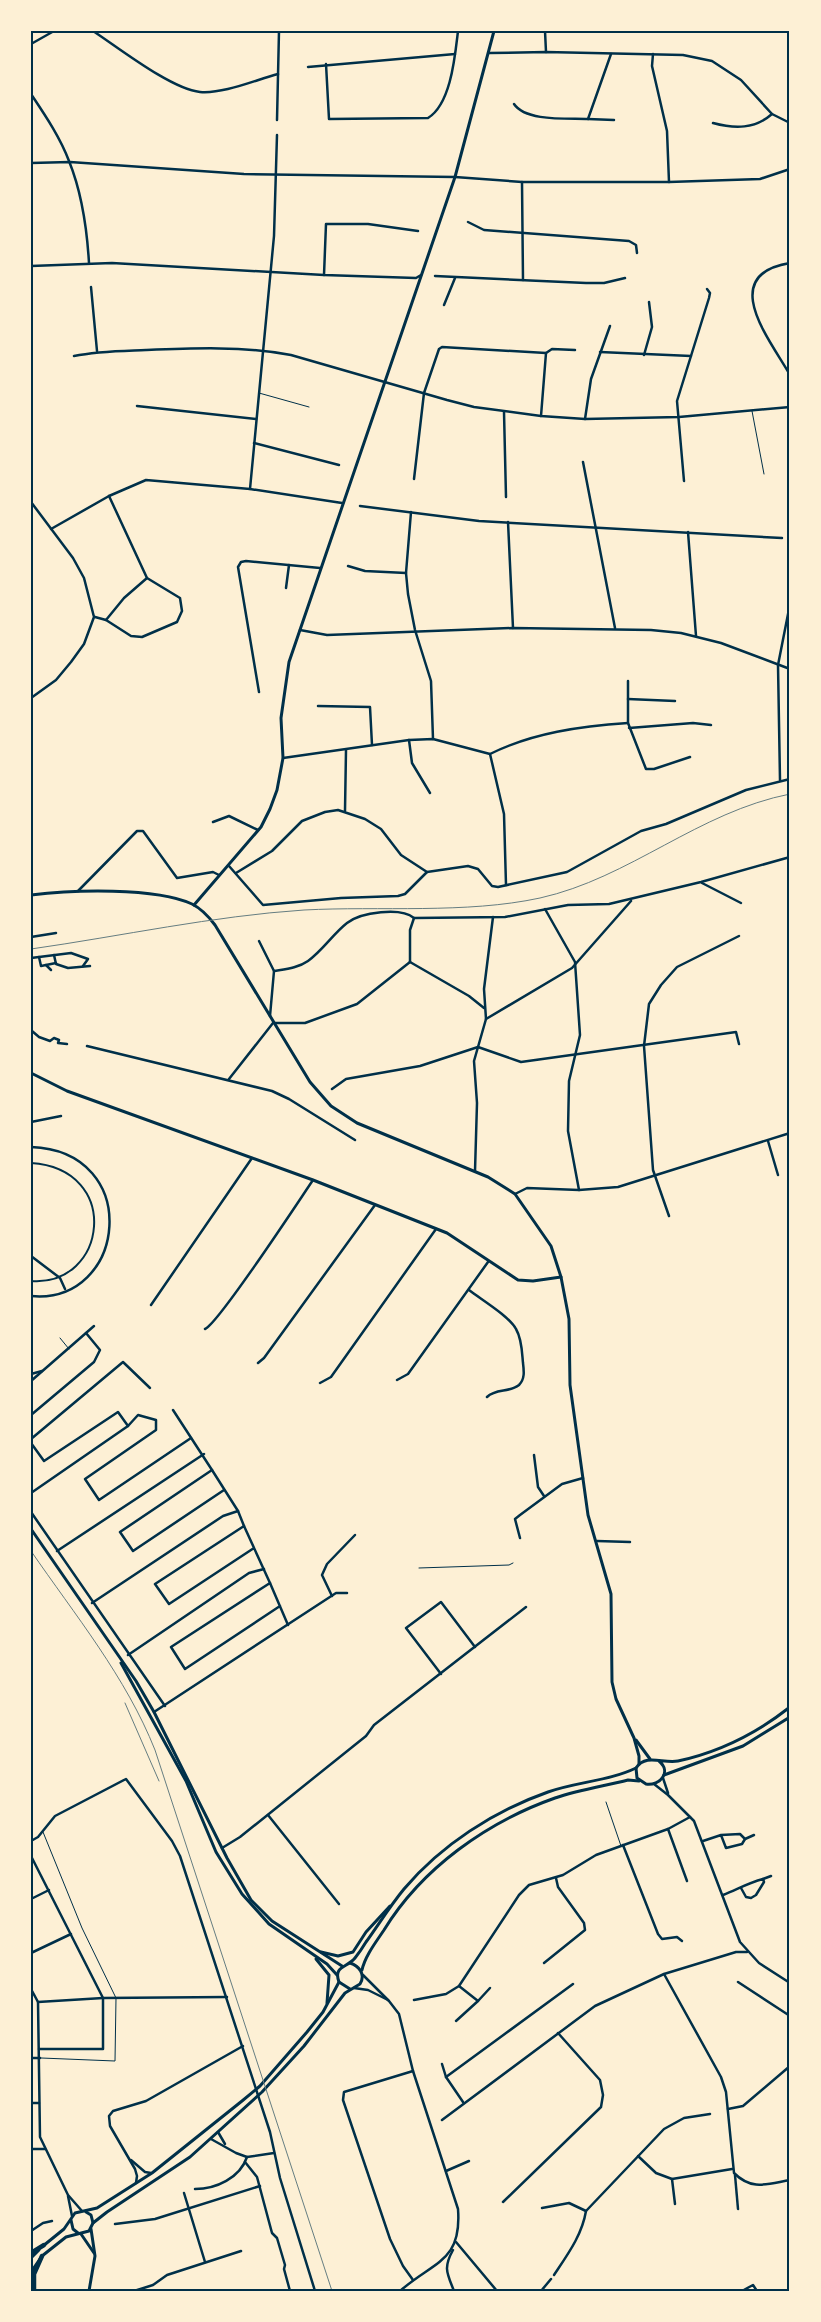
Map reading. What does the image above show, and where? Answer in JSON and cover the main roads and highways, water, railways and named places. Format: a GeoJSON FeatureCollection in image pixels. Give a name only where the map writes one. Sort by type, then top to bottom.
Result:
{"type":"FeatureCollection","features":[{"type":"Feature","properties":{"kind":"highway"},"geometry":{"type":"LineString","coordinates":[[31,2253],[44,2245]]}},
{"type":"Feature","properties":{"kind":"highway"},"geometry":{"type":"LineString","coordinates":[[34,2291],[34,2274],[42,2256]]}},
{"type":"Feature","properties":{"kind":"main road"},"geometry":{"type":"LineString","coordinates":[[194,905],[258,830],[270,809],[283,758],[281,718],[289,662],[454,176],[494,31]]}},
{"type":"Feature","properties":{"kind":"main road"},"geometry":{"type":"LineString","coordinates":[[31,895],[78,892],[148,894],[194,905],[206,914],[222,937],[310,1082],[343,1116],[475,1171],[515,1194],[551,1246],[561,1277],[569,1319],[570,1385],[588,1515],[611,1594],[612,1682],[616,1699],[634,1738],[639,1756],[639,1764]]}},
{"type":"Feature","properties":{"kind":"main road"},"geometry":{"type":"LineString","coordinates":[[31,1073],[67,1091],[313,1180],[447,1233],[488,1262],[518,1280],[533,1281],[561,1277]]}},
{"type":"Feature","properties":{"kind":"main road"},"geometry":{"type":"LineString","coordinates":[[31,1529],[154,1712],[246,1892],[272,1921],[342,1966]]}},
{"type":"Feature","properties":{"kind":"main road"},"geometry":{"type":"LineString","coordinates":[[113,1649],[186,1781],[216,1852],[242,1894],[260,1915],[282,1935],[327,1964],[337,1974],[341,1986],[352,1989]]}},
{"type":"Feature","properties":{"kind":"main road"},"geometry":{"type":"LineString","coordinates":[[316,1950],[338,1956],[353,1952],[366,1932],[424,1868],[469,1832],[494,1816],[547,1792],[626,1773],[650,1759],[668,1763],[730,1744],[774,1720],[790,1707]]}},
{"type":"Feature","properties":{"kind":"main road"},"geometry":{"type":"LineString","coordinates":[[361,1970],[390,1919],[411,1893],[453,1854],[476,1837],[502,1822],[554,1798],[628,1780],[654,1784],[664,1776],[743,1746],[790,1717]]}},
{"type":"Feature","properties":{"kind":"main road"},"geometry":{"type":"LineString","coordinates":[[634,1738],[650,1759]]}},
{"type":"Feature","properties":{"kind":"main road"},"geometry":{"type":"LineString","coordinates":[[660,1761],[664,1765],[664,1776]]}},
{"type":"Feature","properties":{"kind":"main road"},"geometry":{"type":"LineString","coordinates":[[636,1768],[635,1773],[639,1781]]}},
{"type":"Feature","properties":{"kind":"main road"},"geometry":{"type":"LineString","coordinates":[[216,1852],[222,1848]]}},
{"type":"Feature","properties":{"kind":"main road"},"geometry":{"type":"LineString","coordinates":[[337,1974],[342,1966],[350,1962],[392,1904]]}},
{"type":"Feature","properties":{"kind":"main road"},"geometry":{"type":"LineString","coordinates":[[312,1954],[329,1975],[327,2005]]}},
{"type":"Feature","properties":{"kind":"main road"},"geometry":{"type":"LineString","coordinates":[[93,2223],[173,2170],[218,2132],[287,2066],[344,1993],[360,1984],[363,1975],[361,1970],[350,1962]]}},
{"type":"Feature","properties":{"kind":"main road"},"geometry":{"type":"LineString","coordinates":[[31,2258],[64,2229],[72,2217],[83,2211],[97,2208],[152,2173],[207,2131],[260,2086],[307,2032],[327,2005],[339,1982]]}},
{"type":"Feature","properties":{"kind":"main road"},"geometry":{"type":"LineString","coordinates":[[83,2211],[91,2215],[93,2223],[95,2256],[89,2291]]}},
{"type":"Feature","properties":{"kind":"main road"},"geometry":{"type":"LineString","coordinates":[[72,2217],[73,2229],[80,2233],[95,2256]]}},
{"type":"Feature","properties":{"kind":"main road"},"geometry":{"type":"LineString","coordinates":[[31,2272],[42,2256],[66,2237],[92,2228]]}},
{"type":"Feature","properties":{"kind":"railway"},"geometry":{"type":"LineString","coordinates":[[31,949],[270,913],[333,909],[453,908],[512,903],[540,898],[573,889],[604,876],[725,815],[757,803],[790,794]]}},
{"type":"Feature","properties":{"kind":"railway"},"geometry":{"type":"LineString","coordinates":[[31,1551],[115,1672],[130,1697],[155,1750],[332,2291]]}},
{"type":"Feature","properties":{"kind":"railway"},"geometry":{"type":"LineString","coordinates":[[125,1703],[159,1781]]}}]}
